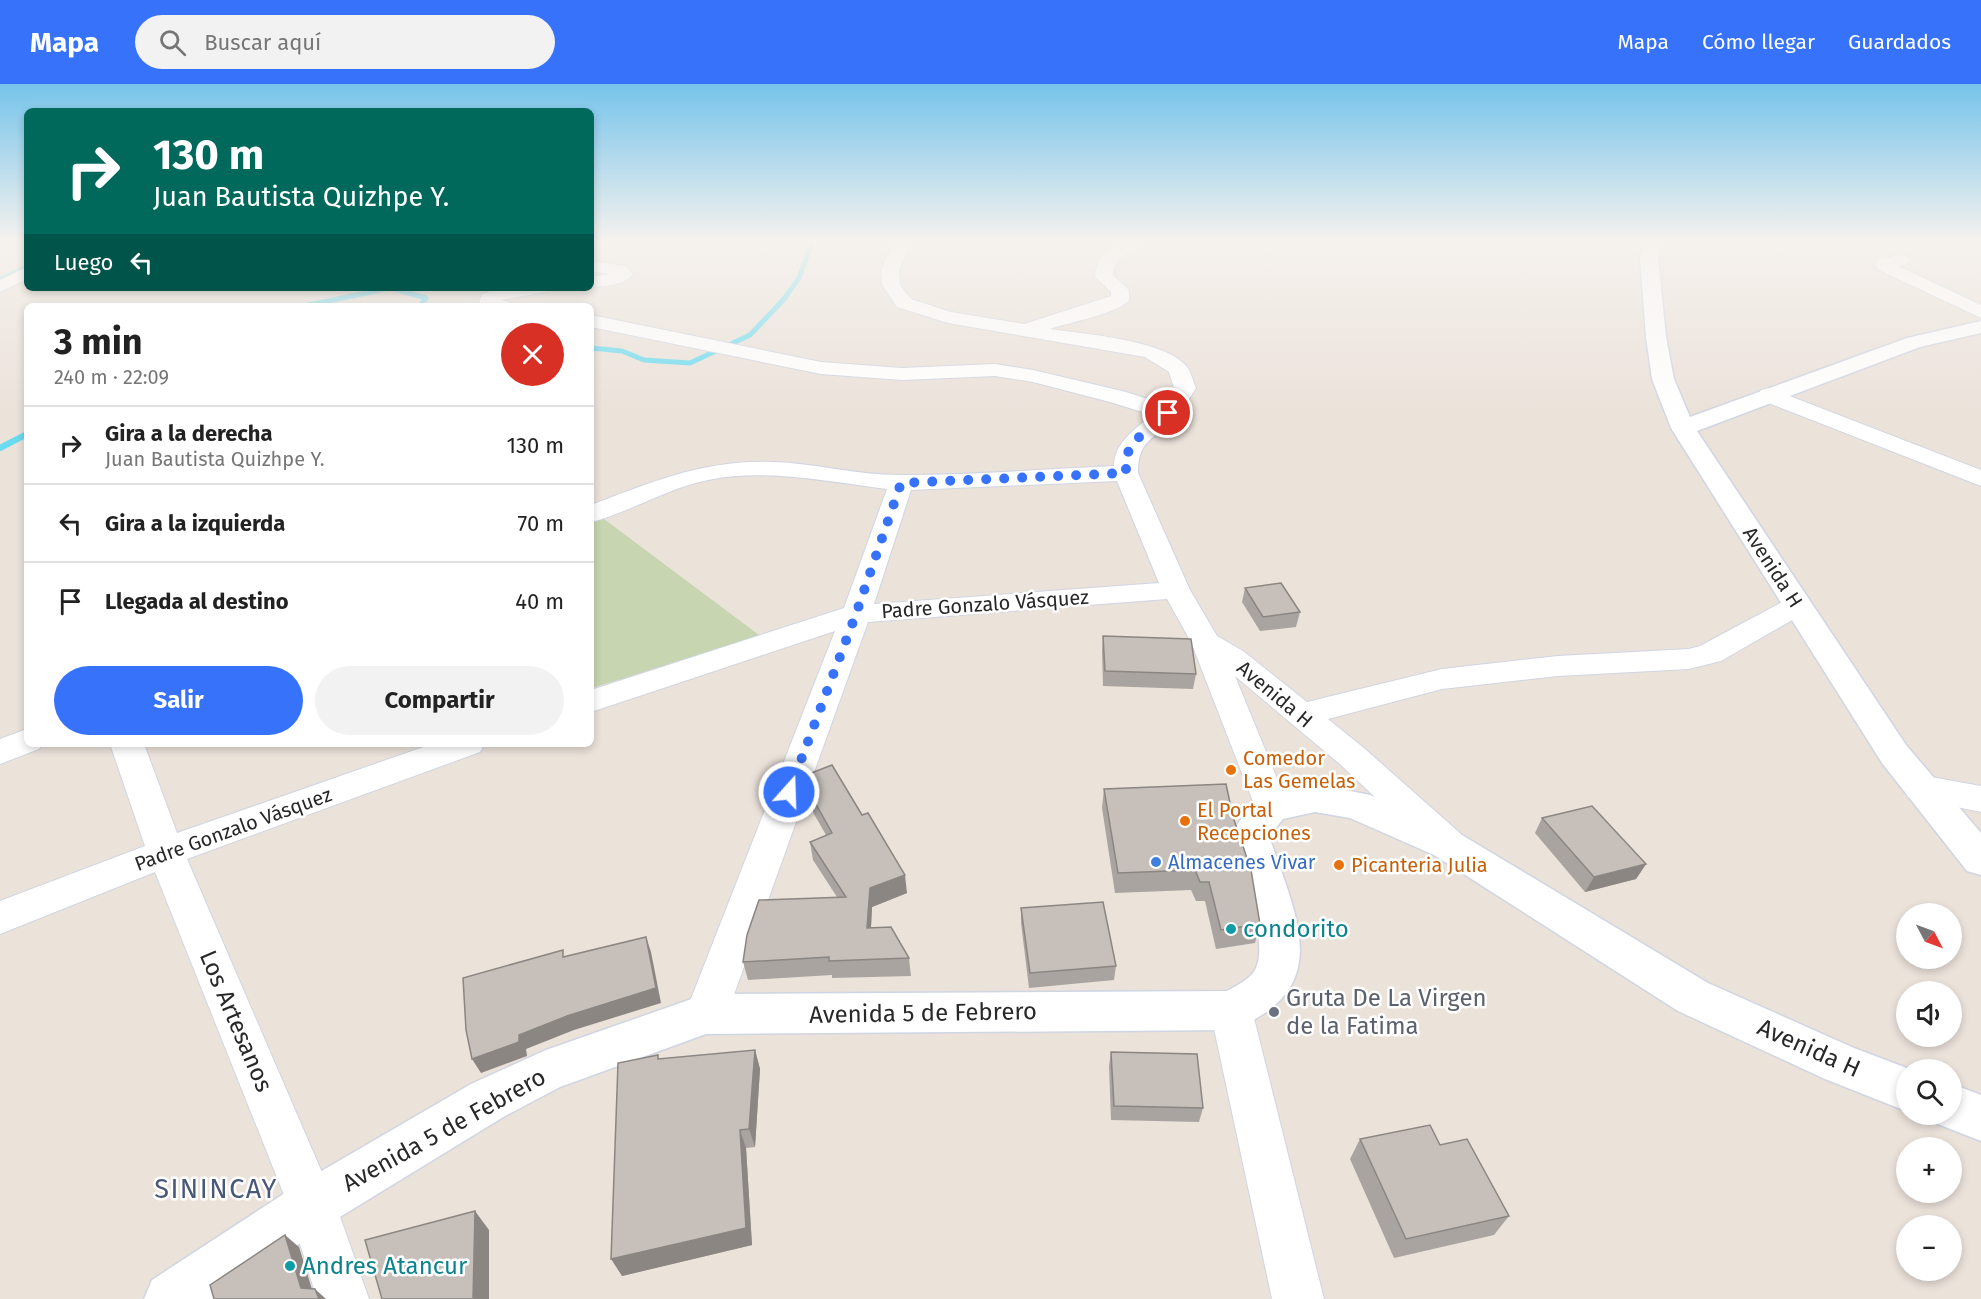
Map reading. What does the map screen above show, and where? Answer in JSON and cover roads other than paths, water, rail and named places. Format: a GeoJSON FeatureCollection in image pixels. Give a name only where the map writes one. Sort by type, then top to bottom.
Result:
{"type":"FeatureCollection","features":[{"type":"Feature","properties":{"kind":"street"},"geometry":{"type":"LineString","coordinates":[[900,298],[904,303],[948,317],[1151,352],[1178,369],[1185,388],[1168,413],[1138,438],[1126,455],[1126,473],[1176,590],[1206,642],[1271,808],[1316,798],[1357,805],[1448,845]]}},
{"type":"Feature","properties":{"kind":"street"},"geometry":{"type":"LineString","coordinates":[[1025,330],[1106,306],[1120,298]]}},
{"type":"Feature","properties":{"kind":"street","name":"Avenida H"},"geometry":{"type":"LineString","coordinates":[[1653,298],[1663,379],[1683,428],[1894,754],[1981,860]]}},
{"type":"Feature","properties":{"kind":"street"},"geometry":{"type":"LineString","coordinates":[[1951,298],[1981,312]]}},
{"type":"Feature","properties":{"kind":"street"},"geometry":{"type":"LineString","coordinates":[[594,322],[821,368],[902,374],[995,370],[1033,376],[1107,394],[1168,413]]}},
{"type":"Feature","properties":{"kind":"street"},"geometry":{"type":"LineString","coordinates":[[1683,428],[1914,342],[1981,327]]}},
{"type":"Feature","properties":{"kind":"street"},"geometry":{"type":"LineString","coordinates":[[1770,395],[1981,479]]}},
{"type":"Feature","properties":{"kind":"street"},"geometry":{"type":"LineString","coordinates":[[594,513],[673,482],[706,473],[736,469],[773,469],[901,483],[1126,473]]}},
{"type":"Feature","properties":{"kind":"street"},"geometry":{"type":"LineString","coordinates":[[706,1014],[856,614],[901,483]]}},
{"type":"Feature","properties":{"kind":"street","name":"Padre Gonzalo Vásquez"},"geometry":{"type":"LineString","coordinates":[[594,700],[856,614],[1176,590]]}},
{"type":"Feature","properties":{"kind":"street"},"geometry":{"type":"LineString","coordinates":[[1299,715],[1443,679],[1558,666],[1689,659],[1710,654],[1798,604]]}},
{"type":"Feature","properties":{"kind":"street","name":"Avenida H"},"geometry":{"type":"LineString","coordinates":[[1206,642],[1232,658],[1353,758],[1448,845],[1693,997],[1841,1064],[1896,1085]]}},
{"type":"Feature","properties":{"kind":"street"},"geometry":{"type":"LineString","coordinates":[[0,752],[24,742]]}},
{"type":"Feature","properties":{"kind":"street","name":"Los Artesanos"},"geometry":{"type":"LineString","coordinates":[[128,747],[166,854],[312,1205],[343,1299]]}},
{"type":"Feature","properties":{"kind":"street","name":"Padre Gonzalo Vásquez"},"geometry":{"type":"LineString","coordinates":[[0,918],[195,841],[460,747]]}},
{"type":"Feature","properties":{"kind":"street"},"geometry":{"type":"LineString","coordinates":[[1920,788],[1981,799]]}},
{"type":"Feature","properties":{"kind":"street","name":"Avenida 5 de Febrero"},"geometry":{"type":"LineString","coordinates":[[171,1299],[312,1205],[488,1100],[546,1071],[706,1014],[1231,1010],[1253,999],[1274,978],[1281,955],[1276,921],[1250,836],[1258,820],[1271,808]]}},
{"type":"Feature","properties":{"kind":"street"},"geometry":{"type":"LineString","coordinates":[[1231,1010],[1298,1299]]}},
{"type":"Feature","properties":{"kind":"street"},"geometry":{"type":"LineString","coordinates":[[1962,1111],[1981,1118]]}},
{"type":"Feature","properties":{"kind":"waterway"},"geometry":{"type":"LineString","coordinates":[[318,303],[344,298]]}},
{"type":"Feature","properties":{"kind":"waterway"},"geometry":{"type":"LineString","coordinates":[[422,303],[425,298]]}},
{"type":"Feature","properties":{"kind":"waterway"},"geometry":{"type":"LineString","coordinates":[[594,348],[622,351],[644,360],[690,363],[750,335],[785,298]]}},
{"type":"Feature","properties":{"kind":"waterway"},"geometry":{"type":"LineString","coordinates":[[0,448],[24,436]]}},
{"type":"Feature","properties":{"kind":"place","name":"Comedor Las Gemelas"},"geometry":{"type":"Point","coordinates":[1231,770]}},
{"type":"Feature","properties":{"kind":"place","name":"El Portal Recepciones"},"geometry":{"type":"Point","coordinates":[1185,821]}},
{"type":"Feature","properties":{"kind":"place","name":"Almacenes Vivar"},"geometry":{"type":"Point","coordinates":[1156,862]}},
{"type":"Feature","properties":{"kind":"place","name":"Picanteria Julia"},"geometry":{"type":"Point","coordinates":[1339,865]}},
{"type":"Feature","properties":{"kind":"place","name":"condorito"},"geometry":{"type":"Point","coordinates":[1231,929]}},
{"type":"Feature","properties":{"kind":"place","name":"Gruta De La Virgen de la Fatima"},"geometry":{"type":"Point","coordinates":[1274,1012]}},
{"type":"Feature","properties":{"kind":"place","name":"Andres Atancur"},"geometry":{"type":"Point","coordinates":[290,1266]}},
{"type":"Feature","properties":{"kind":"district","name":"SININCAY"},"geometry":{"type":"Point","coordinates":[216,1189]}}]}
